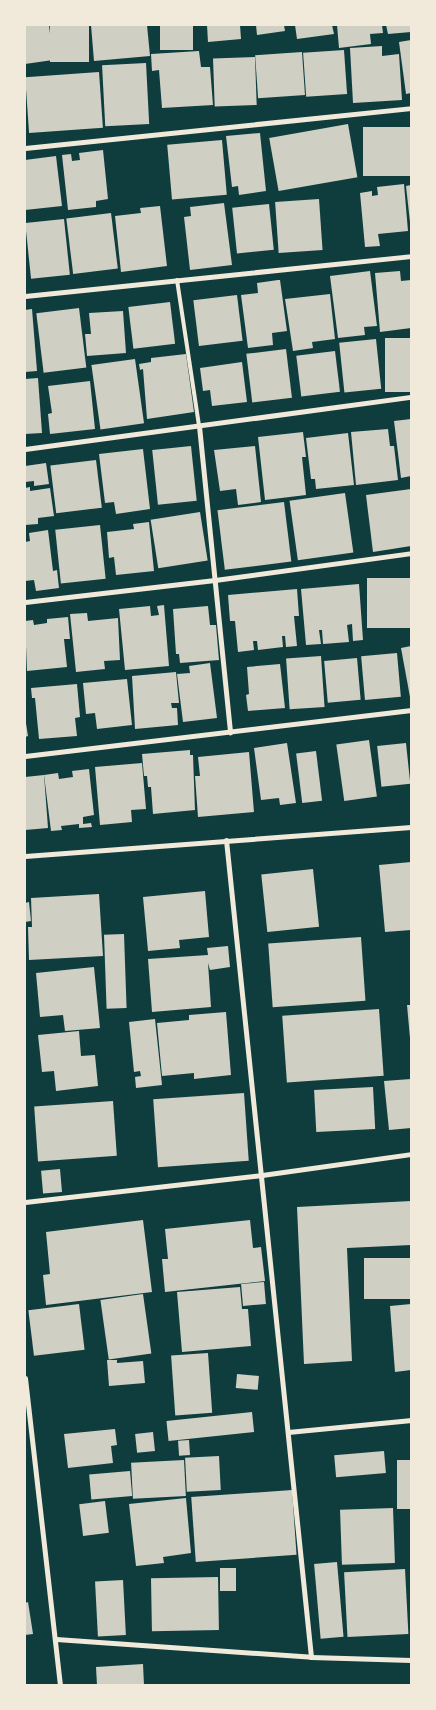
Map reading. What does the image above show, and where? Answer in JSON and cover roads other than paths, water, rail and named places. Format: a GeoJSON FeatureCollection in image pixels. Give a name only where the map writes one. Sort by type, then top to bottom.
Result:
{"type":"FeatureCollection","features":[{"type":"Feature","properties":{"kind":"street"},"geometry":{"type":"LineString","coordinates":[[25,148],[411,108]]}},
{"type":"Feature","properties":{"kind":"street"},"geometry":{"type":"LineString","coordinates":[[25,296],[411,256]]}},
{"type":"Feature","properties":{"kind":"street"},"geometry":{"type":"LineString","coordinates":[[25,449],[411,397]]}},
{"type":"Feature","properties":{"kind":"street"},"geometry":{"type":"LineString","coordinates":[[199,426],[230,732]]}},
{"type":"Feature","properties":{"kind":"street"},"geometry":{"type":"LineString","coordinates":[[25,602],[214,580],[411,553]]}},
{"type":"Feature","properties":{"kind":"street"},"geometry":{"type":"LineString","coordinates":[[25,756],[411,710]]}},
{"type":"Feature","properties":{"kind":"street"},"geometry":{"type":"LineString","coordinates":[[25,856],[411,827]]}},
{"type":"Feature","properties":{"kind":"street"},"geometry":{"type":"LineString","coordinates":[[226,840],[311,1657]]}},
{"type":"Feature","properties":{"kind":"street"},"geometry":{"type":"LineString","coordinates":[[25,1202],[262,1175],[411,1154]]}},
{"type":"Feature","properties":{"kind":"street"},"geometry":{"type":"LineString","coordinates":[[25,1378],[60,1685]]}},
{"type":"Feature","properties":{"kind":"street"},"geometry":{"type":"LineString","coordinates":[[288,1432],[411,1420]]}},
{"type":"Feature","properties":{"kind":"street"},"geometry":{"type":"LineString","coordinates":[[56,1638],[311,1657],[411,1660]]}},
{"type":"Feature","properties":{"kind":"lane"},"geometry":{"type":"LineString","coordinates":[[177,280],[199,426]]}}]}
